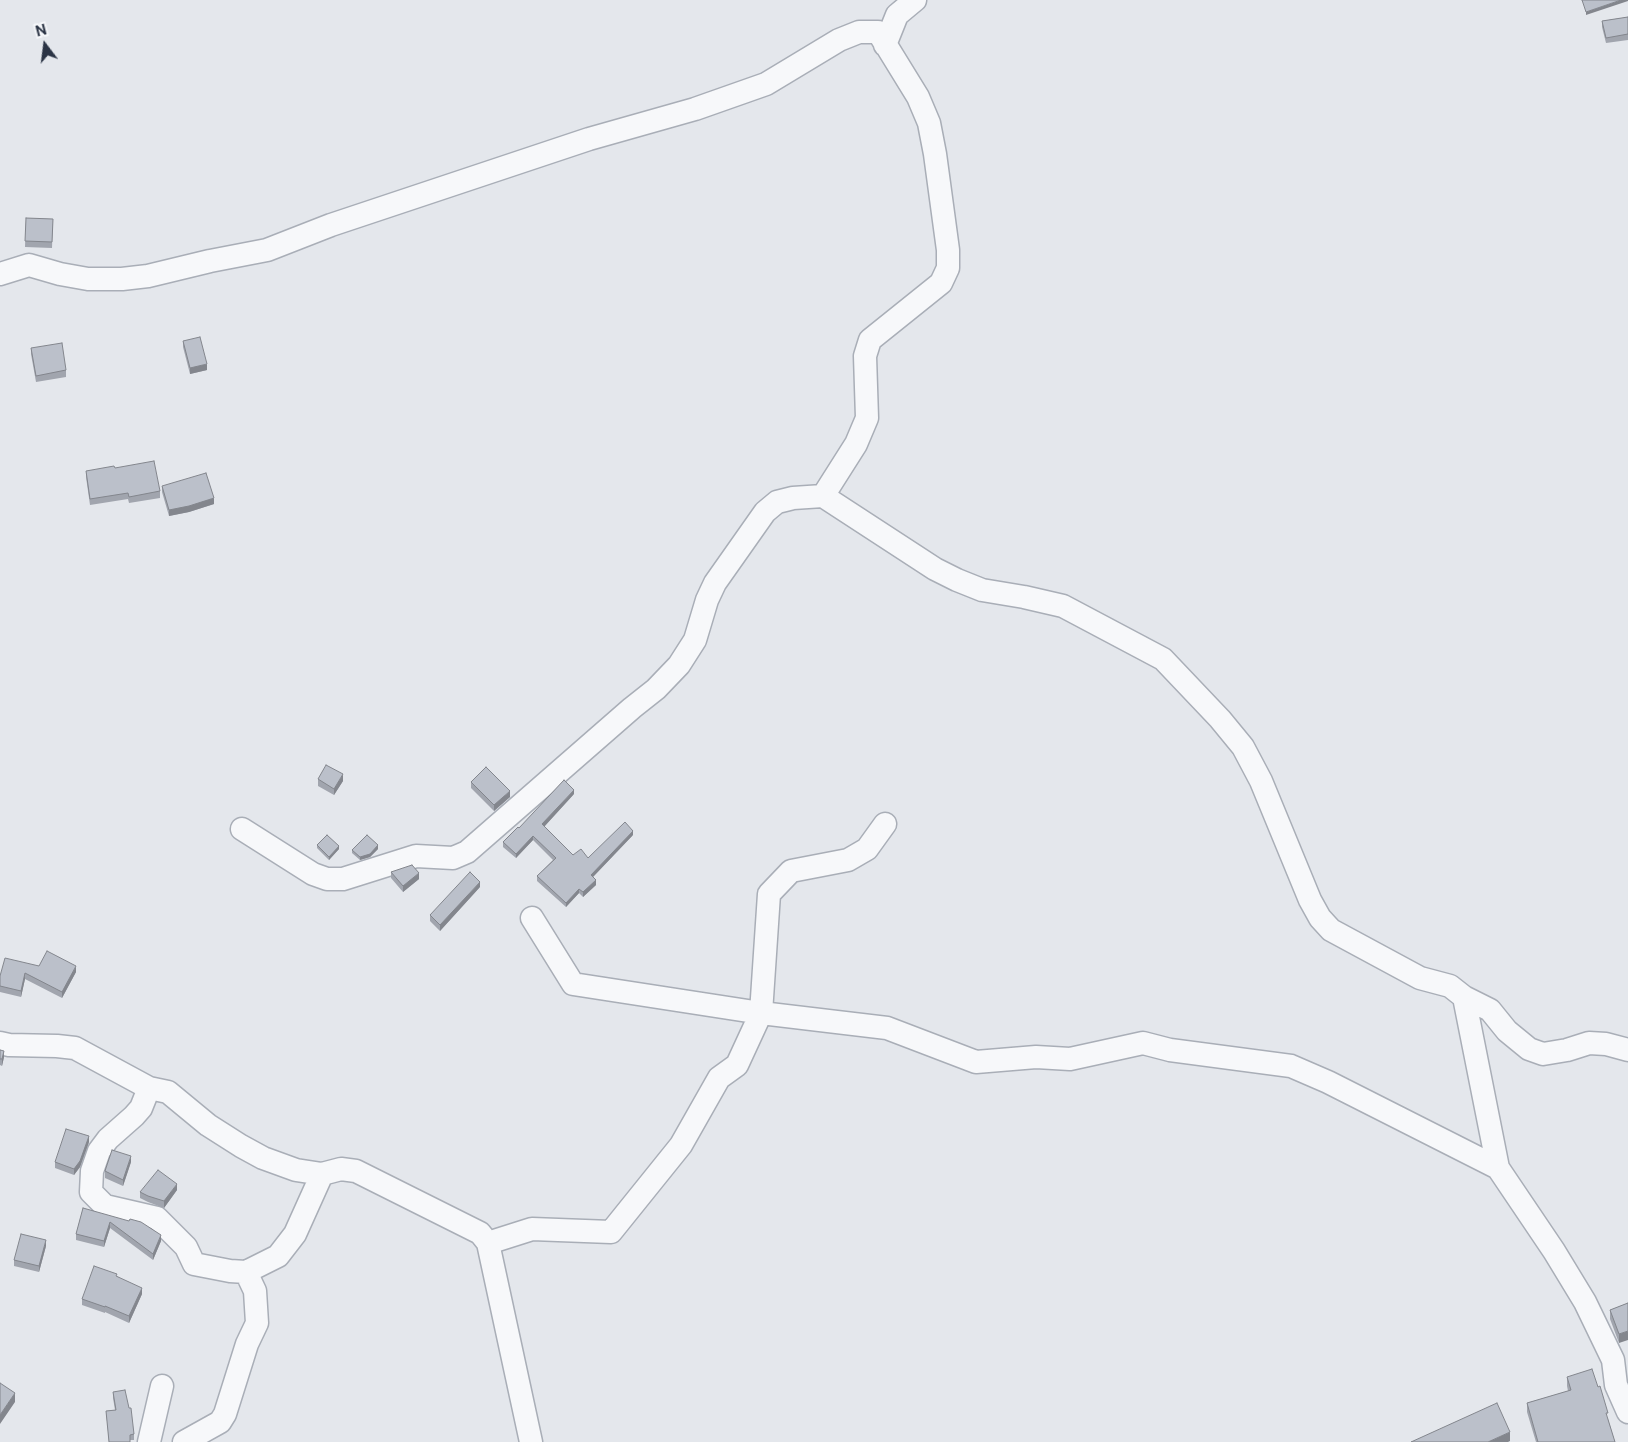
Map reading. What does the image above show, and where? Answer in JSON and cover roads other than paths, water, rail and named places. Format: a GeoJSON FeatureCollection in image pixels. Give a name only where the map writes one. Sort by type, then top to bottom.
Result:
{"type":"FeatureCollection","features":[{"type":"Feature","properties":{"kind":"street"},"geometry":{"type":"LineString","coordinates":[[885,45],[897,16],[916,0]]}},
{"type":"Feature","properties":{"kind":"street"},"geometry":{"type":"LineString","coordinates":[[0,274],[30,265],[60,274],[88,279],[122,279],[148,276],[267,250],[331,225],[589,139],[695,109],[766,84],[839,40],[859,32],[878,32],[918,97],[929,123],[948,250],[948,268],[941,283],[870,340],[865,356],[867,418],[856,444],[823,496]]}},
{"type":"Feature","properties":{"kind":"street"},"geometry":{"type":"LineString","coordinates":[[242,829],[313,874],[326,879],[343,879],[416,856],[453,858],[467,852],[656,689],[679,666],[695,640],[706,600],[715,583],[765,512],[778,502],[793,498],[823,496],[935,569],[957,580],[982,590],[1063,606],[1163,659],[1220,719],[1243,747],[1260,781],[1310,900],[1320,918],[1331,930],[1420,978],[1450,986],[1464,997],[1490,1010],[1507,1031],[1529,1050],[1543,1054],[1567,1050],[1589,1043],[1606,1044],[1628,1050]]}},
{"type":"Feature","properties":{"kind":"street"},"geometry":{"type":"LineString","coordinates":[[488,1243],[532,1228],[611,1232],[681,1144],[718,1078],[737,1065],[761,1013],[768,894],[791,871],[848,860],[867,849],[885,824]]}},
{"type":"Feature","properties":{"kind":"street"},"geometry":{"type":"LineString","coordinates":[[532,918],[573,984],[761,1013],[886,1028],[976,1062],[1036,1057],[1070,1059],[1143,1043],[1170,1050],[1291,1066],[1328,1082],[1498,1168]]}},
{"type":"Feature","properties":{"kind":"street"},"geometry":{"type":"LineString","coordinates":[[1464,997],[1498,1168],[1554,1250],[1620,1358],[1616,1385],[1628,1412]]}},
{"type":"Feature","properties":{"kind":"street"},"geometry":{"type":"LineString","coordinates":[[0,1043],[75,1048],[149,1088],[168,1092],[208,1125],[263,1158],[296,1170],[322,1174],[341,1169],[356,1171],[480,1233],[488,1243],[531,1442]]}},
{"type":"Feature","properties":{"kind":"street"},"geometry":{"type":"LineString","coordinates":[[149,1088],[141,1108],[108,1139],[99,1151],[92,1170],[92,1192],[106,1206],[157,1218],[186,1247],[194,1264],[246,1272],[278,1256],[295,1234],[322,1174]]}},
{"type":"Feature","properties":{"kind":"street"},"geometry":{"type":"LineString","coordinates":[[184,1442],[220,1422],[226,1414],[247,1344],[257,1323],[255,1291],[246,1272]]}},
{"type":"Feature","properties":{"kind":"street"},"geometry":{"type":"LineString","coordinates":[[149,1442],[162,1386]]}}]}
